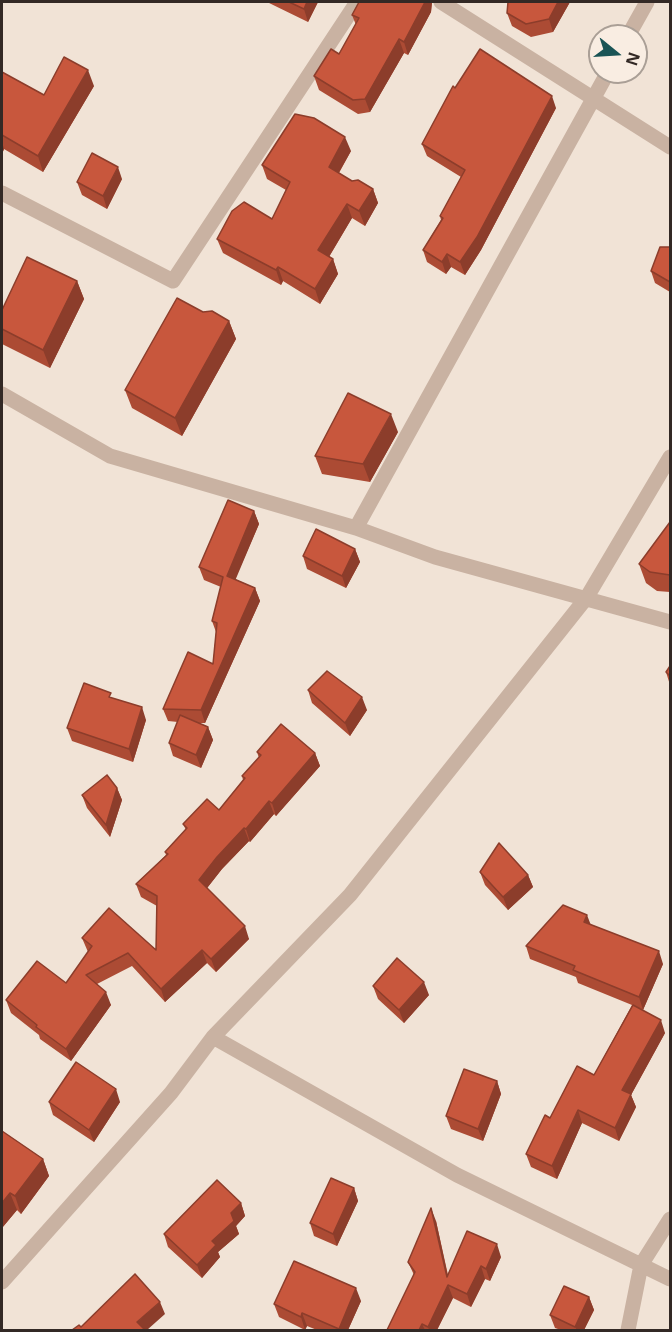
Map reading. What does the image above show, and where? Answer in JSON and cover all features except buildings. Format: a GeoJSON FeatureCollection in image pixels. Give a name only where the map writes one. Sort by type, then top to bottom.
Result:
{"type":"FeatureCollection","features":[{"type":"Feature","properties":{"kind":"street"},"geometry":{"type":"LineString","coordinates":[[2,193],[173,281],[357,2]]}},
{"type":"Feature","properties":{"kind":"street"},"geometry":{"type":"LineString","coordinates":[[441,2],[670,147]]}},
{"type":"Feature","properties":{"kind":"street"},"geometry":{"type":"LineString","coordinates":[[634,24],[646,2]]}},
{"type":"Feature","properties":{"kind":"street"},"geometry":{"type":"LineString","coordinates":[[356,528],[602,84]]}},
{"type":"Feature","properties":{"kind":"street"},"geometry":{"type":"LineString","coordinates":[[2,394],[110,456],[356,528],[435,557],[587,597],[670,622]]}},
{"type":"Feature","properties":{"kind":"street"},"geometry":{"type":"LineString","coordinates":[[2,1282],[171,1093],[213,1037],[350,895],[587,597],[670,457]]}},
{"type":"Feature","properties":{"kind":"street"},"geometry":{"type":"LineString","coordinates":[[213,1037],[457,1175],[670,1279]]}},
{"type":"Feature","properties":{"kind":"street"},"geometry":{"type":"LineString","coordinates":[[628,1330],[641,1265],[670,1219]]}}]}
